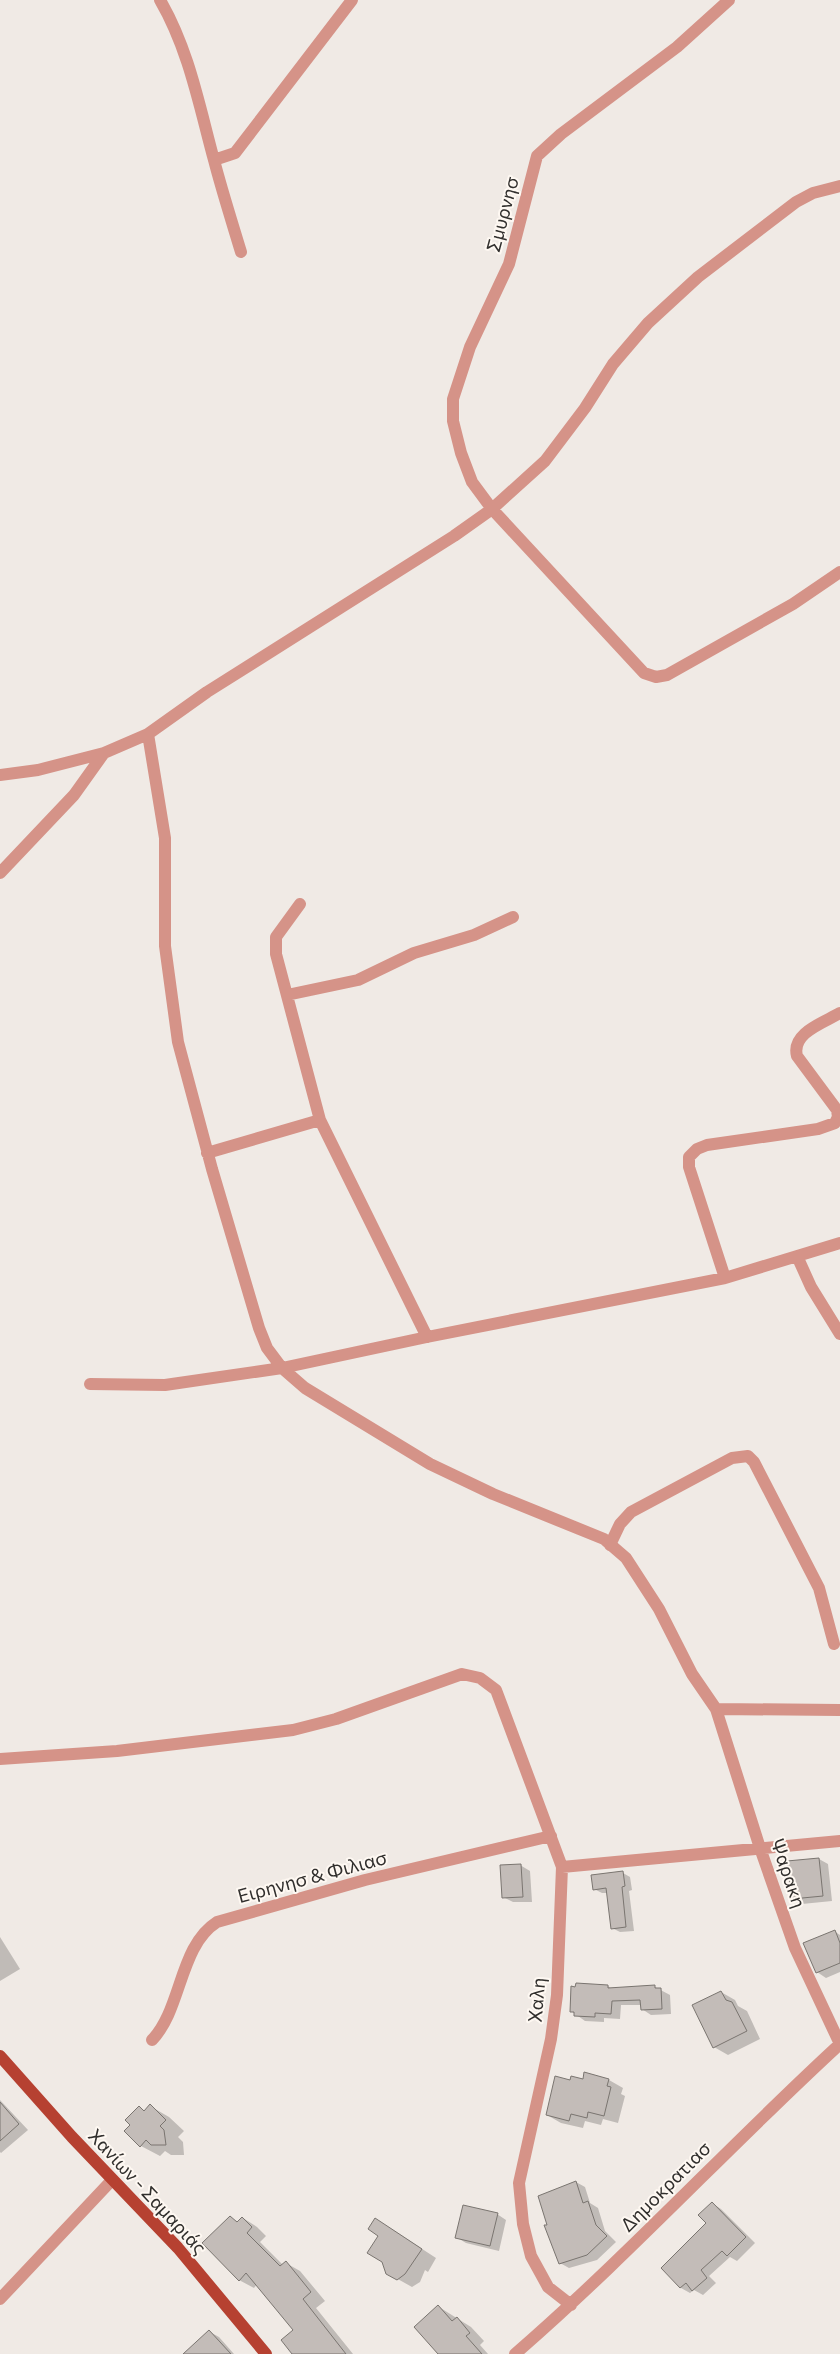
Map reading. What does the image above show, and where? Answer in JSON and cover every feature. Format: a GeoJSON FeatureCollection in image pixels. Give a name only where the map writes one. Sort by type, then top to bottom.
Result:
{"type":"FeatureCollection","features":[{"type":"Feature","properties":{"kind":"main road","name":"Χανίων - Σαμαριάς"},"geometry":{"type":"LineString","coordinates":[[0,2056],[112,2180],[178,2248],[266,2354]]}},
{"type":"Feature","properties":{"kind":"street"},"geometry":{"type":"LineString","coordinates":[[160,0],[175,25],[192,73],[214,160],[241,252]]}},
{"type":"Feature","properties":{"kind":"street"},"geometry":{"type":"LineString","coordinates":[[214,160],[235,153],[352,0]]}},
{"type":"Feature","properties":{"kind":"street","name":"Σμυρνησ"},"geometry":{"type":"LineString","coordinates":[[729,0],[678,47],[560,134],[537,156],[509,264],[470,346],[453,399],[453,421],[461,453],[472,482],[492,509],[644,673],[656,677],[666,675],[759,623],[840,572]]}},
{"type":"Feature","properties":{"kind":"street"},"geometry":{"type":"LineString","coordinates":[[0,775],[38,770],[104,753],[148,734],[199,697],[446,542],[492,509],[545,461],[585,408],[613,364],[648,323],[698,277],[796,202],[813,193],[840,186]]}},
{"type":"Feature","properties":{"kind":"street","name":"Ψαρακη"},"geometry":{"type":"LineString","coordinates":[[148,734],[165,838],[165,946],[178,1042],[207,1153],[259,1328],[267,1348],[282,1368],[305,1388],[430,1464],[493,1494],[576,1526],[604,1539],[626,1558],[659,1609],[692,1674],[716,1709],[760,1848],[795,1948],[840,2044]]}},
{"type":"Feature","properties":{"kind":"street"},"geometry":{"type":"LineString","coordinates":[[0,873],[74,795],[104,753]]}},
{"type":"Feature","properties":{"kind":"street"},"geometry":{"type":"LineString","coordinates":[[300,904],[276,937],[276,954],[320,1120],[427,1337]]}},
{"type":"Feature","properties":{"kind":"street"},"geometry":{"type":"LineString","coordinates":[[287,994],[358,980],[414,953],[474,934],[513,917]]}},
{"type":"Feature","properties":{"kind":"street"},"geometry":{"type":"LineString","coordinates":[[725,1278],[689,1167],[689,1157],[697,1150],[707,1146],[818,1129],[835,1123],[838,1116],[837,1110],[797,1056],[795,1049],[801,1036],[840,1014]]}},
{"type":"Feature","properties":{"kind":"street"},"geometry":{"type":"LineString","coordinates":[[207,1153],[320,1120]]}},
{"type":"Feature","properties":{"kind":"street"},"geometry":{"type":"LineString","coordinates":[[90,1384],[165,1385],[282,1368],[427,1337],[725,1278],[840,1243]]}},
{"type":"Feature","properties":{"kind":"street"},"geometry":{"type":"LineString","coordinates":[[797,1256],[811,1287],[840,1334]]}},
{"type":"Feature","properties":{"kind":"street"},"geometry":{"type":"LineString","coordinates":[[610,1545],[620,1524],[631,1512],[732,1458],[748,1456],[754,1462],[819,1588],[834,1644]]}},
{"type":"Feature","properties":{"kind":"street","name":"Χαλη"},"geometry":{"type":"LineString","coordinates":[[0,1759],[117,1751],[293,1730],[336,1719],[462,1674],[480,1678],[496,1690],[562,1868],[557,1995],[551,2039],[520,2183],[523,2224],[531,2256],[548,2287],[571,2305]]}},
{"type":"Feature","properties":{"kind":"street"},"geometry":{"type":"LineString","coordinates":[[716,1709],[840,1710]]}},
{"type":"Feature","properties":{"kind":"street","name":"Ειρηνησ & Φιλιασ"},"geometry":{"type":"LineString","coordinates":[[152,2040],[162,2029],[174,1995],[205,1930],[217,1922],[365,1880],[551,1836]]}},
{"type":"Feature","properties":{"kind":"street"},"geometry":{"type":"LineString","coordinates":[[562,1868],[840,1841]]}},
{"type":"Feature","properties":{"kind":"street","name":"Δημοκρατιασ"},"geometry":{"type":"LineString","coordinates":[[515,2354],[571,2305],[771,2107],[840,2044]]}},
{"type":"Feature","properties":{"kind":"street"},"geometry":{"type":"LineString","coordinates":[[0,2299],[112,2180]]}},
{"type":"Feature","properties":{"kind":"building"},"geometry":{"type":"Polygon","coordinates":[[[819,1858],[823,1896],[792,1899],[787,1861],[819,1858]]]}},
{"type":"Feature","properties":{"kind":"building"},"geometry":{"type":"Polygon","coordinates":[[[521,1864],[523,1897],[502,1898],[500,1865],[521,1864]]]}},
{"type":"Feature","properties":{"kind":"building"},"geometry":{"type":"Polygon","coordinates":[[[623,1871],[625,1886],[622,1887],[626,1927],[611,1929],[606,1888],[593,1890],[591,1875],[623,1871]]]}},
{"type":"Feature","properties":{"kind":"building"},"geometry":{"type":"Polygon","coordinates":[[[835,1930],[840,1943],[840,1963],[816,1973],[803,1943],[835,1930]]]}},
{"type":"Feature","properties":{"kind":"building"},"geometry":{"type":"Polygon","coordinates":[[[576,1983],[608,1985],[608,1988],[655,1985],[655,1988],[661,1988],[662,2009],[641,2010],[640,2000],[612,2001],[611,2014],[595,2013],[595,2017],[574,2016],[574,2012],[570,2012],[571,1986],[575,1987],[576,1983]]]}},
{"type":"Feature","properties":{"kind":"building"},"geometry":{"type":"Polygon","coordinates":[[[721,1991],[726,2000],[732,2002],[747,2031],[713,2048],[692,2005],[721,1991]]]}},
{"type":"Feature","properties":{"kind":"building"},"geometry":{"type":"Polygon","coordinates":[[[584,2072],[609,2079],[607,2086],[611,2087],[604,2116],[588,2112],[587,2118],[571,2114],[569,2121],[546,2115],[555,2076],[570,2080],[571,2076],[583,2079],[584,2072]]]}},
{"type":"Feature","properties":{"kind":"building"},"geometry":{"type":"Polygon","coordinates":[[[0,2102],[19,2124],[0,2141],[0,2102]]]}},
{"type":"Feature","properties":{"kind":"building"},"geometry":{"type":"Polygon","coordinates":[[[150,2104],[166,2120],[160,2126],[164,2130],[166,2145],[151,2145],[146,2140],[140,2147],[124,2131],[130,2125],[125,2120],[139,2106],[144,2111],[150,2104]]]}},
{"type":"Feature","properties":{"kind":"building"},"geometry":{"type":"Polygon","coordinates":[[[576,2181],[583,2203],[588,2201],[596,2225],[607,2236],[587,2255],[559,2264],[544,2225],[547,2225],[538,2196],[576,2181]]]}},
{"type":"Feature","properties":{"kind":"building"},"geometry":{"type":"Polygon","coordinates":[[[712,2202],[746,2237],[727,2256],[722,2251],[701,2270],[707,2278],[692,2291],[686,2283],[680,2288],[661,2268],[706,2223],[698,2215],[712,2202]]]}},
{"type":"Feature","properties":{"kind":"building"},"geometry":{"type":"Polygon","coordinates":[[[463,2205],[498,2213],[490,2246],[455,2238],[463,2205]]]}},
{"type":"Feature","properties":{"kind":"building"},"geometry":{"type":"Polygon","coordinates":[[[230,2216],[237,2222],[242,2217],[252,2227],[247,2233],[280,2266],[286,2261],[311,2292],[303,2299],[346,2354],[292,2354],[281,2340],[293,2330],[246,2273],[239,2281],[202,2243],[230,2216]]]}},
{"type":"Feature","properties":{"kind":"building"},"geometry":{"type":"Polygon","coordinates":[[[375,2218],[422,2249],[405,2274],[397,2280],[386,2274],[382,2262],[367,2253],[378,2236],[368,2229],[375,2218]]]}},
{"type":"Feature","properties":{"kind":"building"},"geometry":{"type":"Polygon","coordinates":[[[438,2305],[452,2321],[457,2317],[470,2333],[466,2336],[482,2354],[438,2354],[414,2327],[438,2305]]]}},
{"type":"Feature","properties":{"kind":"building"},"geometry":{"type":"Polygon","coordinates":[[[209,2330],[231,2354],[183,2354],[209,2330]]]}}]}
